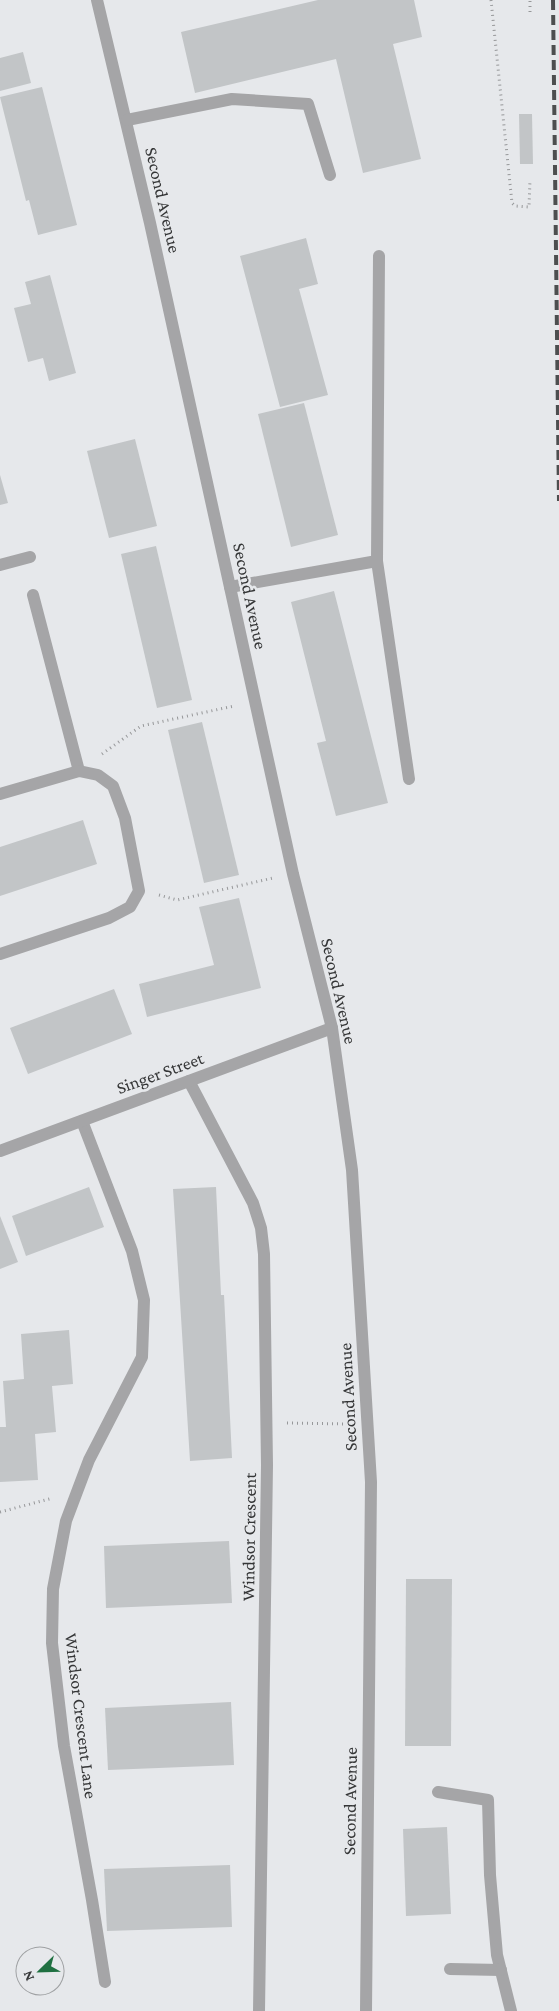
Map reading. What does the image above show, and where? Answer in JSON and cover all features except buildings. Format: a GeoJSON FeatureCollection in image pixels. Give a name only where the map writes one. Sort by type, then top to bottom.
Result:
{"type":"FeatureCollection","features":[{"type":"Feature","properties":{"kind":"street","name":"Second Avenue"},"geometry":{"type":"LineString","coordinates":[[97,0],[126,120],[293,874],[332,1028],[352,1170],[371,1492],[366,2011]]}},
{"type":"Feature","properties":{"kind":"street"},"geometry":{"type":"LineString","coordinates":[[126,120],[232,99],[308,104],[330,175]]}},
{"type":"Feature","properties":{"kind":"street"},"geometry":{"type":"LineString","coordinates":[[379,256],[377,561],[409,779]]}},
{"type":"Feature","properties":{"kind":"street"},"geometry":{"type":"LineString","coordinates":[[0,565],[30,557]]}},
{"type":"Feature","properties":{"kind":"street"},"geometry":{"type":"LineString","coordinates":[[230,587],[377,561]]}},
{"type":"Feature","properties":{"kind":"street"},"geometry":{"type":"LineString","coordinates":[[33,596],[79,771]]}},
{"type":"Feature","properties":{"kind":"street"},"geometry":{"type":"LineString","coordinates":[[0,794],[79,771],[98,774],[114,786],[126,818],[139,891],[130,907],[109,918],[0,954]]}},
{"type":"Feature","properties":{"kind":"street","name":"Singer Street"},"geometry":{"type":"LineString","coordinates":[[1,1146],[82,1121],[332,1028]]}},
{"type":"Feature","properties":{"kind":"street","name":"Windsor Crescent"},"geometry":{"type":"LineString","coordinates":[[190,1081],[254,1203],[261,1228],[264,1254],[267,1423],[259,2011]]}},
{"type":"Feature","properties":{"kind":"street","name":"Windsor Crescent Lane"},"geometry":{"type":"LineString","coordinates":[[82,1121],[132,1251],[144,1300],[142,1357],[89,1460],[66,1521],[53,1589],[52,1643],[64,1746],[105,1982]]}},
{"type":"Feature","properties":{"kind":"street"},"geometry":{"type":"LineString","coordinates":[[438,1792],[488,1800],[490,1876],[497,1955],[511,2011]]}},
{"type":"Feature","properties":{"kind":"street"},"geometry":{"type":"LineString","coordinates":[[450,1969],[501,1970]]}},
{"type":"Feature","properties":{"kind":"path"},"geometry":{"type":"LineString","coordinates":[[491,0],[512,203],[515,206],[529,207],[530,180]]}},
{"type":"Feature","properties":{"kind":"path"},"geometry":{"type":"LineString","coordinates":[[530,0],[530,12]]}},
{"type":"Feature","properties":{"kind":"path"},"geometry":{"type":"LineString","coordinates":[[79,771],[141,726],[255,702]]}},
{"type":"Feature","properties":{"kind":"path"},"geometry":{"type":"LineString","coordinates":[[139,891],[177,900],[293,874]]}},
{"type":"Feature","properties":{"kind":"path"},"geometry":{"type":"LineString","coordinates":[[267,1423],[367,1424]]}},
{"type":"Feature","properties":{"kind":"path"},"geometry":{"type":"LineString","coordinates":[[0,1512],[77,1492]]}},
{"type":"Feature","properties":{"kind":"railway"},"geometry":{"type":"LineString","coordinates":[[553,0],[559,501]]}}]}
